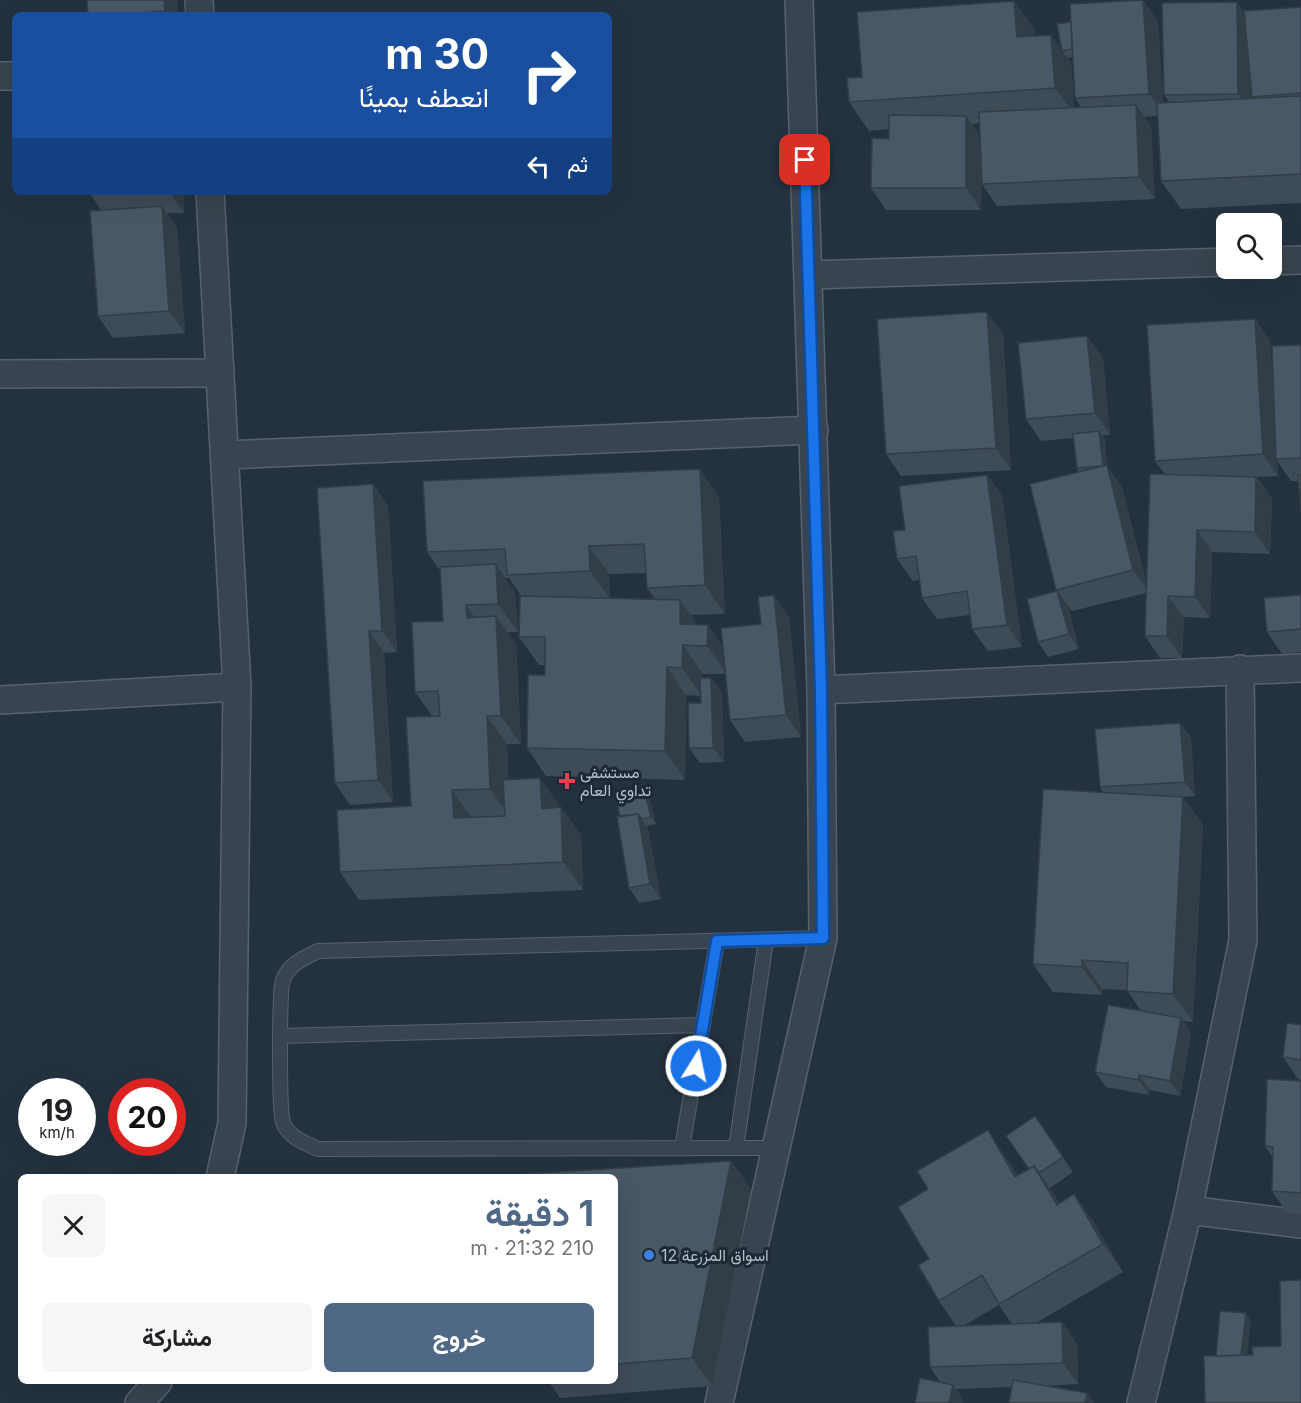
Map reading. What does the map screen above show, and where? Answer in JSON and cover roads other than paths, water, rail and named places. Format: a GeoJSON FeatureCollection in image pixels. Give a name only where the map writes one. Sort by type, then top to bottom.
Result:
{"type":"FeatureCollection","features":[{"type":"Feature","properties":{"kind":"street"},"geometry":{"type":"LineString","coordinates":[[719,1403],[823,938],[821,690],[799,0]]}},
{"type":"Feature","properties":{"kind":"street"},"geometry":{"type":"LineString","coordinates":[[210,195],[237,687],[232,1123],[221,1174]]}},
{"type":"Feature","properties":{"kind":"street"},"geometry":{"type":"LineString","coordinates":[[1282,261],[1301,260]]}},
{"type":"Feature","properties":{"kind":"street"},"geometry":{"type":"LineString","coordinates":[[809,275],[1216,262]]}},
{"type":"Feature","properties":{"kind":"street"},"geometry":{"type":"LineString","coordinates":[[0,374],[220,373]]}},
{"type":"Feature","properties":{"kind":"street"},"geometry":{"type":"LineString","coordinates":[[225,455],[814,430]]}},
{"type":"Feature","properties":{"kind":"street"},"geometry":{"type":"LineString","coordinates":[[821,690],[1240,669],[1301,669]]}},
{"type":"Feature","properties":{"kind":"street"},"geometry":{"type":"LineString","coordinates":[[1141,1403],[1188,1210],[1243,940],[1240,669]]}},
{"type":"Feature","properties":{"kind":"street"},"geometry":{"type":"LineString","coordinates":[[0,700],[237,687]]}},
{"type":"Feature","properties":{"kind":"street"},"geometry":{"type":"LineString","coordinates":[[1188,1210],[1301,1224]]}},
{"type":"Feature","properties":{"kind":"street"},"geometry":{"type":"LineString","coordinates":[[139,1403],[156,1384]]}},
{"type":"Feature","properties":{"kind":"lane"},"geometry":{"type":"LineString","coordinates":[[776,1148],[318,1149],[297,1139],[283,1122],[280,1036],[283,980],[297,960],[318,951],[823,938]]}},
{"type":"Feature","properties":{"kind":"lane"},"geometry":{"type":"LineString","coordinates":[[736,1148],[766,940]]}},
{"type":"Feature","properties":{"kind":"lane"},"geometry":{"type":"LineString","coordinates":[[682,1149],[717,941]]}},
{"type":"Feature","properties":{"kind":"lane"},"geometry":{"type":"LineString","coordinates":[[280,1036],[703,1025]]}},
{"type":"Feature","properties":{"kind":"place","name":"مستشفى تداوي العام"},"geometry":{"type":"Point","coordinates":[567,781]}},
{"type":"Feature","properties":{"kind":"place","name":"اسواق المزرعة 12"},"geometry":{"type":"Point","coordinates":[649,1255]}}]}
